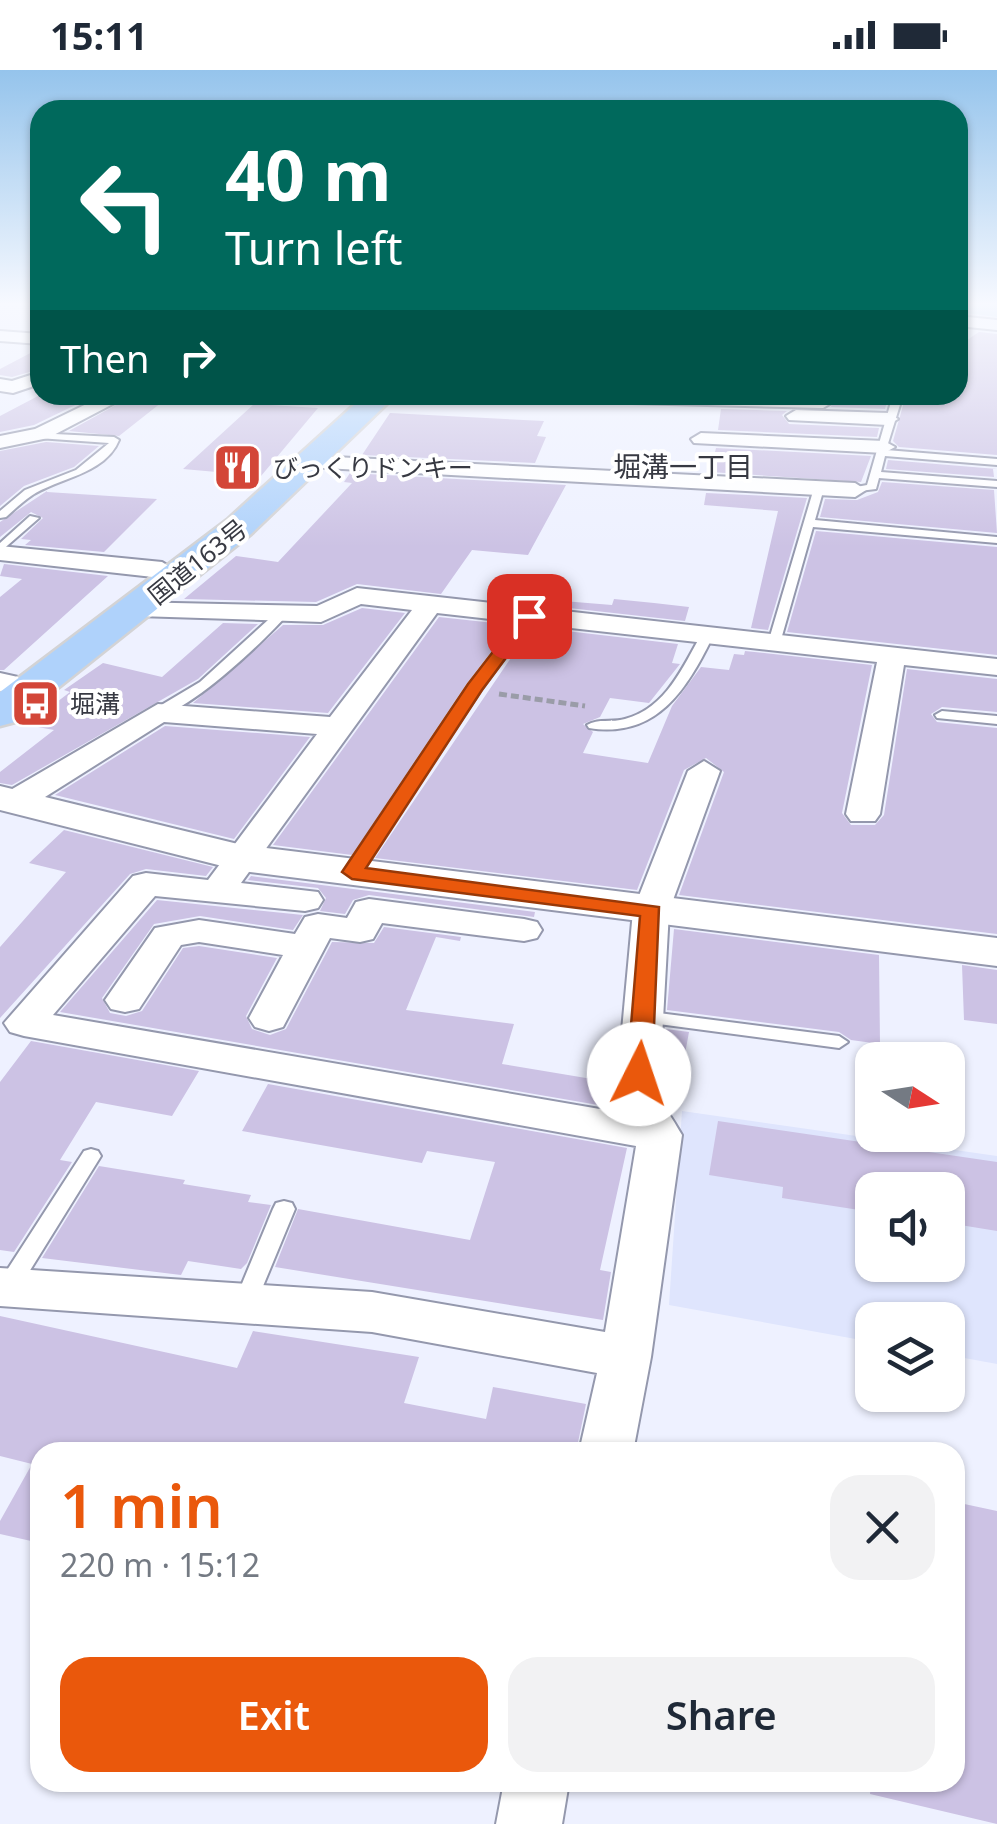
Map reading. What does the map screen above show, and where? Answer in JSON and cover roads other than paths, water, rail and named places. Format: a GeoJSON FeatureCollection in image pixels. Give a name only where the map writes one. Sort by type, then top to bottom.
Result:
{"type":"FeatureCollection","features":[{"type":"Feature","properties":{"kind":"highway","name":"国道163号"},"geometry":{"type":"LineString","coordinates":[[2,692],[301,457],[351,405]]}},
{"type":"Feature","properties":{"kind":"highway","name":"国道163号"},"geometry":{"type":"LineString","coordinates":[[2,692],[138,608],[314,462],[372,405]]}},
{"type":"Feature","properties":{"kind":"street"},"geometry":{"type":"LineString","coordinates":[[0,442],[38,435],[100,405]]}},
{"type":"Feature","properties":{"kind":"street"},"geometry":{"type":"LineString","coordinates":[[691,483],[708,405]]}},
{"type":"Feature","properties":{"kind":"street"},"geometry":{"type":"LineString","coordinates":[[741,405],[888,419]]}},
{"type":"Feature","properties":{"kind":"street"},"geometry":{"type":"LineString","coordinates":[[699,450],[880,461]]}},
{"type":"Feature","properties":{"kind":"street"},"geometry":{"type":"LineString","coordinates":[[314,462],[856,490]]}},
{"type":"Feature","properties":{"kind":"street"},"geometry":{"type":"LineString","coordinates":[[0,551],[162,570]]}},
{"type":"Feature","properties":{"kind":"street"},"geometry":{"type":"LineString","coordinates":[[0,580],[29,556]]}},
{"type":"Feature","properties":{"kind":"street"},"geometry":{"type":"LineString","coordinates":[[138,608],[321,614],[358,596],[997,667]]}},
{"type":"Feature","properties":{"kind":"street"},"geometry":{"type":"LineString","coordinates":[[230,875],[430,604]]}},
{"type":"Feature","properties":{"kind":"street"},"geometry":{"type":"LineString","coordinates":[[863,814],[892,656]]}},
{"type":"Feature","properties":{"kind":"street"},"geometry":{"type":"LineString","coordinates":[[7,800],[158,713],[338,727]]}},
{"type":"Feature","properties":{"kind":"street"},"geometry":{"type":"LineString","coordinates":[[608,1442],[626,1357],[646,1104],[643,1017],[651,911],[704,771]]}},
{"type":"Feature","properties":{"kind":"street"},"geometry":{"type":"LineString","coordinates":[[7,800],[305,900]]}},
{"type":"Feature","properties":{"kind":"street"},"geometry":{"type":"LineString","coordinates":[[646,1104],[24,1023],[146,884],[230,875],[651,911],[997,952]]}},
{"type":"Feature","properties":{"kind":"street"},"geometry":{"type":"LineString","coordinates":[[369,886],[524,930]]}},
{"type":"Feature","properties":{"kind":"street"},"geometry":{"type":"LineString","coordinates":[[268,1018],[318,925],[360,931],[369,886]]}},
{"type":"Feature","properties":{"kind":"street"},"geometry":{"type":"LineString","coordinates":[[125,1000],[168,936],[199,931],[307,947]]}},
{"type":"Feature","properties":{"kind":"street"},"geometry":{"type":"LineString","coordinates":[[4,1287],[372,1312],[626,1357]]}},
{"type":"Feature","properties":{"kind":"street"},"geometry":{"type":"LineString","coordinates":[[528,1824],[535,1792]]}},
{"type":"Feature","properties":{"kind":"lane"},"geometry":{"type":"LineString","coordinates":[[856,490],[872,487],[894,405]]}},
{"type":"Feature","properties":{"kind":"lane"},"geometry":{"type":"LineString","coordinates":[[2,515],[29,492],[80,472],[114,440],[38,435]]}},
{"type":"Feature","properties":{"kind":"lane"},"geometry":{"type":"LineString","coordinates":[[880,461],[997,462]]}},
{"type":"Feature","properties":{"kind":"lane"},"geometry":{"type":"LineString","coordinates":[[880,461],[997,484]]}},
{"type":"Feature","properties":{"kind":"lane"},"geometry":{"type":"LineString","coordinates":[[774,644],[818,488]]}},
{"type":"Feature","properties":{"kind":"lane"},"geometry":{"type":"LineString","coordinates":[[0,551],[34,518]]}},
{"type":"Feature","properties":{"kind":"lane"},"geometry":{"type":"LineString","coordinates":[[809,523],[997,540]]}},
{"type":"Feature","properties":{"kind":"lane"},"geometry":{"type":"LineString","coordinates":[[158,713],[205,685],[283,613]]}},
{"type":"Feature","properties":{"kind":"lane"},"geometry":{"type":"LineString","coordinates":[[369,886],[473,691],[529,616]]}},
{"type":"Feature","properties":{"kind":"lane"},"geometry":{"type":"LineString","coordinates":[[594,725],[625,725],[646,718],[686,680],[707,636]]}},
{"type":"Feature","properties":{"kind":"lane"},"geometry":{"type":"LineString","coordinates":[[942,715],[997,720]]}},
{"type":"Feature","properties":{"kind":"lane"},"geometry":{"type":"LineString","coordinates":[[643,1017],[839,1042]]}},
{"type":"Feature","properties":{"kind":"lane"},"geometry":{"type":"LineString","coordinates":[[4,1287],[91,1156]]}},
{"type":"Feature","properties":{"kind":"lane"},"geometry":{"type":"LineString","coordinates":[[244,1303],[284,1210]]}},
{"type":"Feature","properties":{"kind":"place","name":"びっくりドンキー"},"geometry":{"type":"Point","coordinates":[238,467]}},
{"type":"Feature","properties":{"kind":"place","name":"堀溝"},"geometry":{"type":"Point","coordinates":[35,703]}},
{"type":"Feature","properties":{"kind":"district","name":"堀溝一丁目"},"geometry":{"type":"Point","coordinates":[683,466]}}]}
